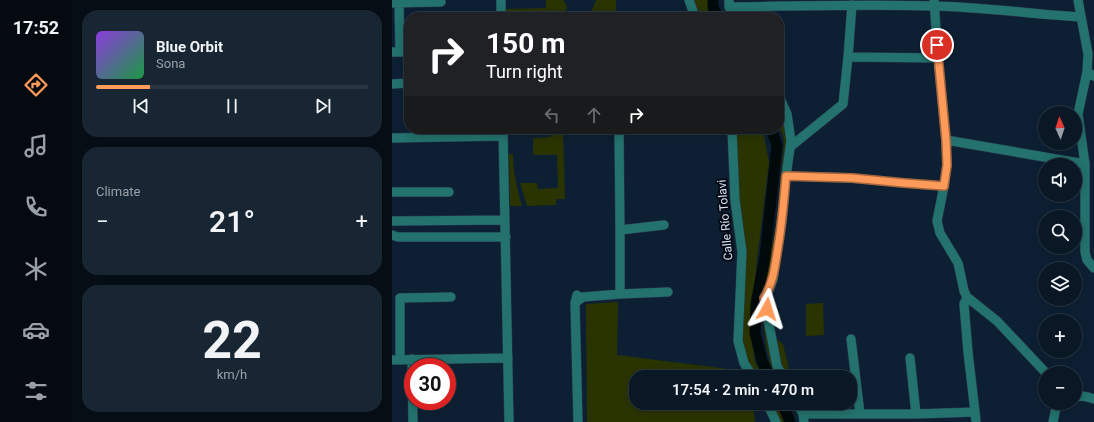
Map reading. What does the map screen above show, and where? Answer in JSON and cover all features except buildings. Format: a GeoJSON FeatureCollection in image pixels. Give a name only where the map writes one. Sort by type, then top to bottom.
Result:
{"type":"FeatureCollection","features":[{"type":"Feature","properties":{"kind":"street"},"geometry":{"type":"LineString","coordinates":[[501,0],[501,12]]}},
{"type":"Feature","properties":{"kind":"street"},"geometry":{"type":"LineString","coordinates":[[689,0],[693,12]]}},
{"type":"Feature","properties":{"kind":"street"},"geometry":{"type":"LineString","coordinates":[[1078,0],[1091,74],[1078,114],[1085,164],[1085,252],[1087,260],[1094,268]]}},
{"type":"Feature","properties":{"kind":"street"},"geometry":{"type":"LineString","coordinates":[[400,52],[395,2],[441,2]]}},
{"type":"Feature","properties":{"kind":"street"},"geometry":{"type":"LineString","coordinates":[[729,4],[829,2],[852,5],[934,3],[1081,17]]}},
{"type":"Feature","properties":{"kind":"street"},"geometry":{"type":"LineString","coordinates":[[934,3],[947,165],[937,221],[940,233],[958,263],[964,291],[967,297],[997,321],[1039,366]]}},
{"type":"Feature","properties":{"kind":"street"},"geometry":{"type":"LineString","coordinates":[[790,147],[843,104],[852,5]]}},
{"type":"Feature","properties":{"kind":"street"},"geometry":{"type":"LineString","coordinates":[[848,57],[938,58]]}},
{"type":"Feature","properties":{"kind":"street"},"geometry":{"type":"LineString","coordinates":[[392,84],[404,84]]}},
{"type":"Feature","properties":{"kind":"street"},"geometry":{"type":"LineString","coordinates":[[779,370],[777,366],[764,298],[773,279],[782,221],[791,141],[787,114],[784,107]]}},
{"type":"Feature","properties":{"kind":"street"},"geometry":{"type":"LineString","coordinates":[[392,138],[466,134]]}},
{"type":"Feature","properties":{"kind":"street"},"geometry":{"type":"LineString","coordinates":[[503,134],[509,422]]}},
{"type":"Feature","properties":{"kind":"street"},"geometry":{"type":"LineString","coordinates":[[619,134],[620,294]]}},
{"type":"Feature","properties":{"kind":"street","name":"Calle Río Tolavi"},"geometry":{"type":"LineString","coordinates":[[732,134],[735,200],[742,252],[738,341],[744,363],[748,370]]}},
{"type":"Feature","properties":{"kind":"street"},"geometry":{"type":"LineString","coordinates":[[946,140],[1085,164]]}},
{"type":"Feature","properties":{"kind":"street"},"geometry":{"type":"LineString","coordinates":[[786,176],[852,178],[944,186]]}},
{"type":"Feature","properties":{"kind":"street"},"geometry":{"type":"LineString","coordinates":[[392,192],[449,192]]}},
{"type":"Feature","properties":{"kind":"street"},"geometry":{"type":"LineString","coordinates":[[392,221],[505,220]]}},
{"type":"Feature","properties":{"kind":"street"},"geometry":{"type":"LineString","coordinates":[[620,230],[664,225]]}},
{"type":"Feature","properties":{"kind":"street"},"geometry":{"type":"LineString","coordinates":[[392,235],[398,237],[506,237]]}},
{"type":"Feature","properties":{"kind":"street"},"geometry":{"type":"LineString","coordinates":[[578,422],[574,297],[668,292]]}},
{"type":"Feature","properties":{"kind":"street"},"geometry":{"type":"LineString","coordinates":[[396,359],[400,298],[451,297]]}},
{"type":"Feature","properties":{"kind":"street"},"geometry":{"type":"LineString","coordinates":[[967,297],[964,304],[976,422]]}},
{"type":"Feature","properties":{"kind":"street"},"geometry":{"type":"LineString","coordinates":[[851,339],[860,414]]}},
{"type":"Feature","properties":{"kind":"street"},"geometry":{"type":"LineString","coordinates":[[456,359],[508,358]]}},
{"type":"Feature","properties":{"kind":"street"},"geometry":{"type":"LineString","coordinates":[[910,358],[916,414]]}},
{"type":"Feature","properties":{"kind":"street"},"geometry":{"type":"LineString","coordinates":[[1082,396],[1094,399]]}},
{"type":"Feature","properties":{"kind":"street"},"geometry":{"type":"LineString","coordinates":[[413,410],[413,422]]}},
{"type":"Feature","properties":{"kind":"street"},"geometry":{"type":"LineString","coordinates":[[770,410],[776,422]]}},
{"type":"Feature","properties":{"kind":"street"},"geometry":{"type":"LineString","coordinates":[[1053,422],[1056,410]]}},
{"type":"Feature","properties":{"kind":"street"},"geometry":{"type":"LineString","coordinates":[[804,418],[860,414],[975,412]]}},
{"type":"Feature","properties":{"kind":"green space"},"geometry":{"type":"Polygon","coordinates":[[[546,0],[563,0],[567,6],[566,12],[504,12],[504,9],[546,8],[546,0]]]}},
{"type":"Feature","properties":{"kind":"green space"},"geometry":{"type":"Polygon","coordinates":[[[596,0],[616,0],[616,12],[591,12],[596,0]]]}},
{"type":"Feature","properties":{"kind":"green space"},"geometry":{"type":"Polygon","coordinates":[[[692,0],[708,0],[711,12],[696,12],[692,0]]]}},
{"type":"Feature","properties":{"kind":"green space"},"geometry":{"type":"Polygon","coordinates":[[[784,123],[788,135],[771,279],[763,298],[769,334],[783,344],[789,370],[772,370],[766,345],[760,300],[776,226],[784,143],[782,134],[784,134],[784,123]]]}},
{"type":"Feature","properties":{"kind":"green space"},"geometry":{"type":"Polygon","coordinates":[[[551,134],[563,134],[565,199],[556,199],[556,205],[527,206],[520,183],[537,183],[538,189],[558,188],[557,155],[533,155],[533,138],[551,137],[551,134]]]}},
{"type":"Feature","properties":{"kind":"green space"},"geometry":{"type":"Polygon","coordinates":[[[736,134],[764,134],[769,163],[750,328],[755,362],[760,370],[752,370],[746,360],[742,341],[736,134]]]}},
{"type":"Feature","properties":{"kind":"green space"},"geometry":{"type":"Polygon","coordinates":[[[509,154],[513,154],[516,180],[522,206],[510,206],[509,154]]]}},
{"type":"Feature","properties":{"kind":"green space"},"geometry":{"type":"Polygon","coordinates":[[[618,302],[617,355],[736,370],[629,370],[629,410],[754,410],[755,422],[587,422],[586,304],[618,302]]]}},
{"type":"Feature","properties":{"kind":"green space"},"geometry":{"type":"Polygon","coordinates":[[[823,303],[824,335],[806,336],[806,304],[823,303]]]}},
{"type":"Feature","properties":{"kind":"green space"},"geometry":{"type":"Polygon","coordinates":[[[773,410],[783,410],[787,418],[787,422],[779,422],[773,410]]]}},
{"type":"Feature","properties":{"kind":"waterway"},"geometry":{"type":"LineString","coordinates":[[713,0],[713,7],[716,12]]}},
{"type":"Feature","properties":{"kind":"waterway"},"geometry":{"type":"LineString","coordinates":[[766,370],[762,361],[755,333],[756,304],[765,256],[777,145],[773,134]]}},
{"type":"Feature","properties":{"kind":"waterway"},"geometry":{"type":"LineString","coordinates":[[785,410],[790,422]]}},
{"type":"Feature","properties":{"kind":"route"},"geometry":{"type":"LineString","coordinates":[[767,309],[764,298],[773,279],[782,221],[786,176],[852,178],[944,186],[947,165],[946,140],[937,45]]}}]}
